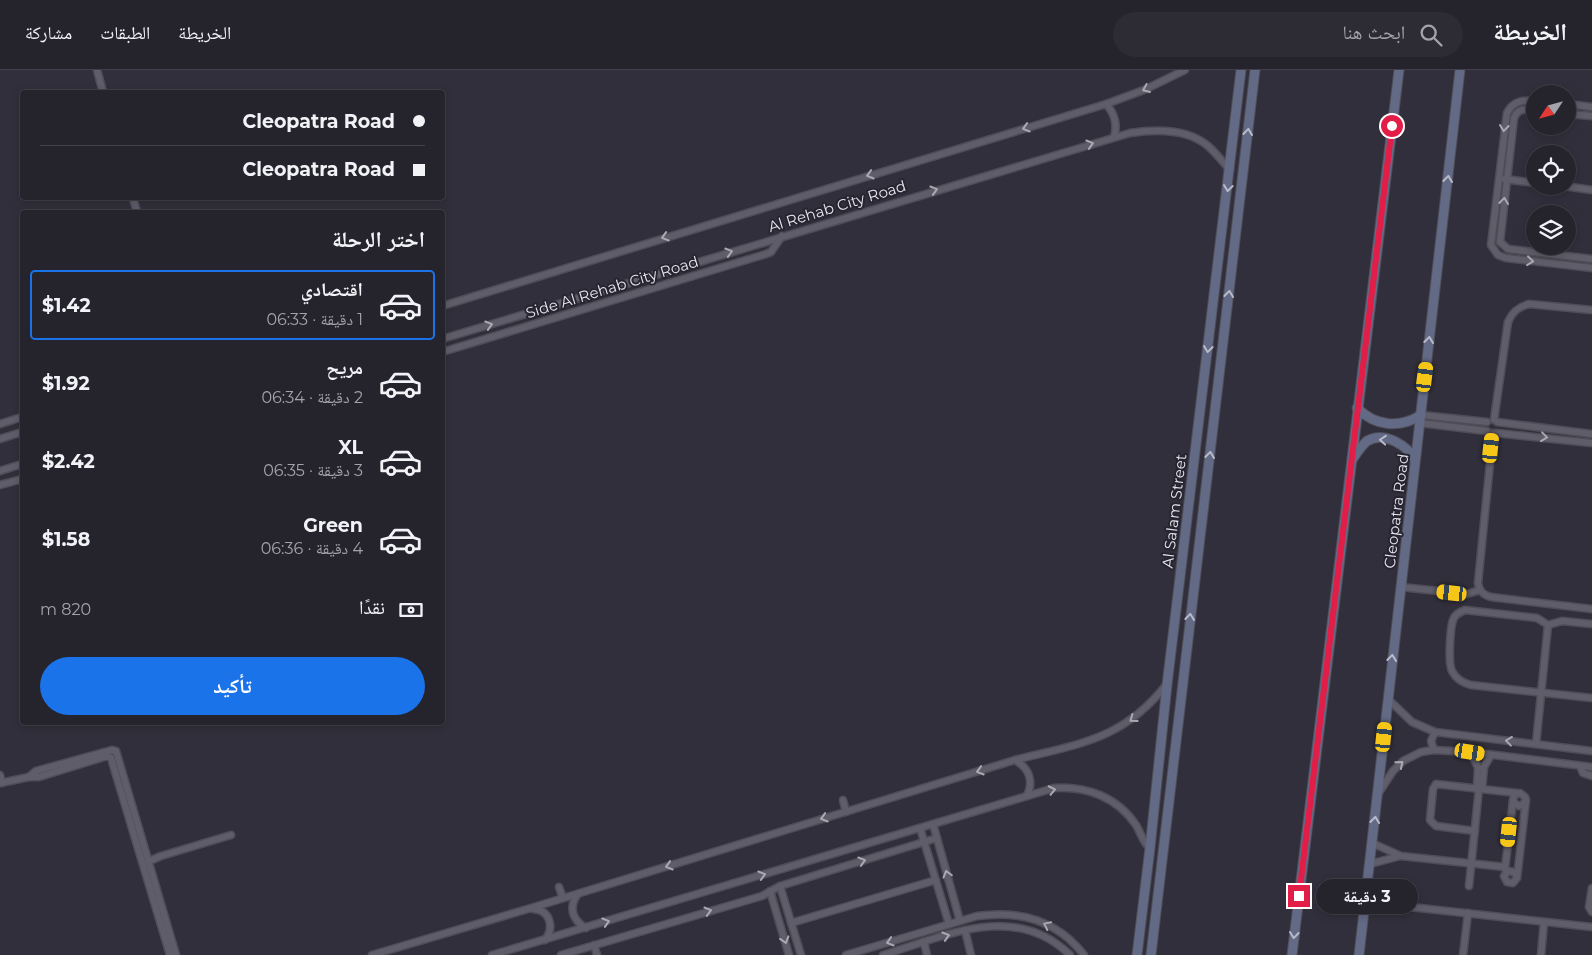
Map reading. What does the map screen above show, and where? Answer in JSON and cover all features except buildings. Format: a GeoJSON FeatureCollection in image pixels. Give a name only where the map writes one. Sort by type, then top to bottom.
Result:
{"type":"FeatureCollection","features":[{"type":"Feature","properties":{"kind":"main road","name":"Al Salam Street"},"geometry":{"type":"LineString","coordinates":[[1137,955],[1167,684],[1241,70]]}},
{"type":"Feature","properties":{"kind":"main road","name":"Al Salam Street"},"geometry":{"type":"LineString","coordinates":[[1151,955],[1255,70]]}},
{"type":"Feature","properties":{"kind":"main road"},"geometry":{"type":"LineString","coordinates":[[1292,955],[1399,70]]}},
{"type":"Feature","properties":{"kind":"main road","name":"Cleopatra Road"},"geometry":{"type":"LineString","coordinates":[[1360,953],[1460,70]]}},
{"type":"Feature","properties":{"kind":"main road"},"geometry":{"type":"LineString","coordinates":[[1357,408],[1365,416],[1375,421],[1391,424],[1420,419]]}},
{"type":"Feature","properties":{"kind":"main road"},"geometry":{"type":"LineString","coordinates":[[1351,461],[1364,444],[1379,438],[1402,445],[1416,461]]}},
{"type":"Feature","properties":{"kind":"main road"},"geometry":{"type":"LineString","coordinates":[[1170,662],[1185,665]]}},
{"type":"Feature","properties":{"kind":"street"},"geometry":{"type":"LineString","coordinates":[[97,70],[103,90]]}},
{"type":"Feature","properties":{"kind":"street","name":"Al Rehab City Road"},"geometry":{"type":"LineString","coordinates":[[445,305],[1106,104],[1144,90],[1185,70]]}},
{"type":"Feature","properties":{"kind":"street"},"geometry":{"type":"LineString","coordinates":[[1526,101],[1519,101],[1512,106],[1507,114],[1491,241],[1495,252],[1506,258],[1592,268]]}},
{"type":"Feature","properties":{"kind":"street"},"geometry":{"type":"LineString","coordinates":[[1106,104],[1111,110],[1116,123],[1114,137]]}},
{"type":"Feature","properties":{"kind":"street"},"geometry":{"type":"LineString","coordinates":[[1576,105],[1592,107]]}},
{"type":"Feature","properties":{"kind":"street"},"geometry":{"type":"LineString","coordinates":[[1526,110],[1522,110],[1516,115],[1500,238],[1505,248],[1508,249],[1592,259]]}},
{"type":"Feature","properties":{"kind":"street"},"geometry":{"type":"LineString","coordinates":[[1576,115],[1592,116]]}},
{"type":"Feature","properties":{"kind":"street","name":"Al Rehab City Road"},"geometry":{"type":"LineString","coordinates":[[445,338],[1114,137],[1152,130],[1174,132],[1193,137],[1208,146],[1230,170]]}},
{"type":"Feature","properties":{"kind":"street"},"geometry":{"type":"LineString","coordinates":[[1498,178],[1526,182]]}},
{"type":"Feature","properties":{"kind":"street"},"geometry":{"type":"LineString","coordinates":[[1576,188],[1592,190]]}},
{"type":"Feature","properties":{"kind":"street","name":"Side Al Rehab City Road"},"geometry":{"type":"LineString","coordinates":[[445,351],[766,254],[771,252],[782,236]]}},
{"type":"Feature","properties":{"kind":"street"},"geometry":{"type":"LineString","coordinates":[[1592,310],[1528,304],[1513,312],[1508,322],[1496,421],[1499,426],[1492,432],[1478,583],[1483,594],[1490,597],[1592,609]]}},
{"type":"Feature","properties":{"kind":"street"},"geometry":{"type":"LineString","coordinates":[[0,424],[20,418]]}},
{"type":"Feature","properties":{"kind":"street"},"geometry":{"type":"LineString","coordinates":[[1446,426],[1447,418]]}},
{"type":"Feature","properties":{"kind":"street"},"geometry":{"type":"LineString","coordinates":[[1420,419],[1447,418],[1487,422],[1490,420],[1592,434]]}},
{"type":"Feature","properties":{"kind":"street"},"geometry":{"type":"LineString","coordinates":[[1420,419],[1446,426],[1592,443]]}},
{"type":"Feature","properties":{"kind":"street"},"geometry":{"type":"LineString","coordinates":[[1470,429],[1471,421]]}},
{"type":"Feature","properties":{"kind":"street"},"geometry":{"type":"LineString","coordinates":[[1487,422],[1485,427],[1492,432]]}},
{"type":"Feature","properties":{"kind":"street"},"geometry":{"type":"LineString","coordinates":[[0,438],[20,433]]}},
{"type":"Feature","properties":{"kind":"street"},"geometry":{"type":"LineString","coordinates":[[0,471],[19,465]]}},
{"type":"Feature","properties":{"kind":"street"},"geometry":{"type":"LineString","coordinates":[[0,485],[20,480]]}},
{"type":"Feature","properties":{"kind":"street"},"geometry":{"type":"LineString","coordinates":[[1401,587],[1467,594],[1480,590]]}},
{"type":"Feature","properties":{"kind":"street"},"geometry":{"type":"LineString","coordinates":[[1592,624],[1562,621],[1548,625],[1537,618],[1470,609],[1460,611],[1452,622],[1449,664],[1451,670],[1460,681],[1471,685],[1592,698]]}},
{"type":"Feature","properties":{"kind":"street"},"geometry":{"type":"LineString","coordinates":[[1536,744],[1548,625]]}},
{"type":"Feature","properties":{"kind":"street"},"geometry":{"type":"LineString","coordinates":[[372,955],[1015,760],[1091,740],[1126,724],[1141,713],[1155,700],[1167,684]]}},
{"type":"Feature","properties":{"kind":"street"},"geometry":{"type":"LineString","coordinates":[[1388,699],[1412,722],[1435,732],[1592,751]]}},
{"type":"Feature","properties":{"kind":"street"},"geometry":{"type":"LineString","coordinates":[[1434,750],[1431,741],[1435,732]]}},
{"type":"Feature","properties":{"kind":"street"},"geometry":{"type":"LineString","coordinates":[[1377,795],[1393,771],[1403,761],[1421,752],[1434,750],[1470,752],[1592,767]]}},
{"type":"Feature","properties":{"kind":"street"},"geometry":{"type":"LineString","coordinates":[[1469,886],[1479,788],[1478,767],[1470,752]]}},
{"type":"Feature","properties":{"kind":"street"},"geometry":{"type":"LineString","coordinates":[[1479,788],[1484,768],[1491,755]]}},
{"type":"Feature","properties":{"kind":"street"},"geometry":{"type":"LineString","coordinates":[[0,774],[1,783],[29,777],[40,777],[78,763],[107,756],[111,758],[176,955]]}},
{"type":"Feature","properties":{"kind":"street"},"geometry":{"type":"LineString","coordinates":[[1015,760],[1021,764],[1029,776],[1030,790],[1027,796]]}},
{"type":"Feature","properties":{"kind":"street"},"geometry":{"type":"LineString","coordinates":[[1580,766],[1583,773],[1592,776]]}},
{"type":"Feature","properties":{"kind":"street"},"geometry":{"type":"LineString","coordinates":[[1475,831],[1436,826],[1430,820],[1433,789],[1436,784],[1479,788],[1515,796],[1523,794],[1526,800],[1517,878],[1514,872],[1511,871],[1508,871],[1504,876],[1515,796]]}},
{"type":"Feature","properties":{"kind":"street"},"geometry":{"type":"LineString","coordinates":[[492,955],[1054,788],[1087,790],[1108,799],[1126,812],[1146,845],[1150,848]]}},
{"type":"Feature","properties":{"kind":"street"},"geometry":{"type":"LineString","coordinates":[[1515,796],[1513,802],[1519,806],[1526,800]]}},
{"type":"Feature","properties":{"kind":"street"},"geometry":{"type":"LineString","coordinates":[[843,800],[846,812]]}},
{"type":"Feature","properties":{"kind":"street"},"geometry":{"type":"LineString","coordinates":[[933,824],[960,921]]}},
{"type":"Feature","properties":{"kind":"street"},"geometry":{"type":"LineString","coordinates":[[920,828],[949,924]]}},
{"type":"Feature","properties":{"kind":"street"},"geometry":{"type":"LineString","coordinates":[[146,863],[161,856],[231,835]]}},
{"type":"Feature","properties":{"kind":"street"},"geometry":{"type":"LineString","coordinates":[[561,955],[762,896],[780,886],[937,838]]}},
{"type":"Feature","properties":{"kind":"street"},"geometry":{"type":"LineString","coordinates":[[1372,843],[1401,856],[1505,867]]}},
{"type":"Feature","properties":{"kind":"street"},"geometry":{"type":"LineString","coordinates":[[1370,864],[1401,856]]}},
{"type":"Feature","properties":{"kind":"street"},"geometry":{"type":"LineString","coordinates":[[146,863],[170,955]]}},
{"type":"Feature","properties":{"kind":"street"},"geometry":{"type":"LineString","coordinates":[[791,923],[936,880]]}},
{"type":"Feature","properties":{"kind":"street"},"geometry":{"type":"LineString","coordinates":[[780,886],[801,955]]}},
{"type":"Feature","properties":{"kind":"street"},"geometry":{"type":"LineString","coordinates":[[559,887],[563,898]]}},
{"type":"Feature","properties":{"kind":"street"},"geometry":{"type":"LineString","coordinates":[[1592,888],[1589,907],[1592,912]]}},
{"type":"Feature","properties":{"kind":"street"},"geometry":{"type":"LineString","coordinates":[[770,891],[789,955]]}},
{"type":"Feature","properties":{"kind":"street"},"geometry":{"type":"LineString","coordinates":[[579,893],[572,905],[572,912],[580,924],[586,928]]}},
{"type":"Feature","properties":{"kind":"street"},"geometry":{"type":"LineString","coordinates":[[1365,902],[1592,927]]}},
{"type":"Feature","properties":{"kind":"street"},"geometry":{"type":"LineString","coordinates":[[531,908],[539,909],[550,919],[550,934],[545,940]]}},
{"type":"Feature","properties":{"kind":"street"},"geometry":{"type":"LineString","coordinates":[[778,916],[788,913]]}},
{"type":"Feature","properties":{"kind":"street"},"geometry":{"type":"LineString","coordinates":[[846,955],[949,924],[996,913],[1014,914],[1048,924],[1064,934],[1084,955]]}},
{"type":"Feature","properties":{"kind":"street"},"geometry":{"type":"LineString","coordinates":[[1464,955],[1468,913]]}},
{"type":"Feature","properties":{"kind":"street"},"geometry":{"type":"LineString","coordinates":[[1541,955],[1544,922]]}},
{"type":"Feature","properties":{"kind":"street"},"geometry":{"type":"LineString","coordinates":[[883,955],[984,926],[1014,926],[1044,936],[1070,955]]}},
{"type":"Feature","properties":{"kind":"street"},"geometry":{"type":"LineString","coordinates":[[965,930],[971,955]]}},
{"type":"Feature","properties":{"kind":"street"},"geometry":{"type":"LineString","coordinates":[[924,942],[927,955]]}},
{"type":"Feature","properties":{"kind":"street"},"geometry":{"type":"LineString","coordinates":[[594,945],[597,955]]}},
{"type":"Feature","properties":{"kind":"route"},"geometry":{"type":"LineString","coordinates":[[1299,896],[1392,126]]}}]}
